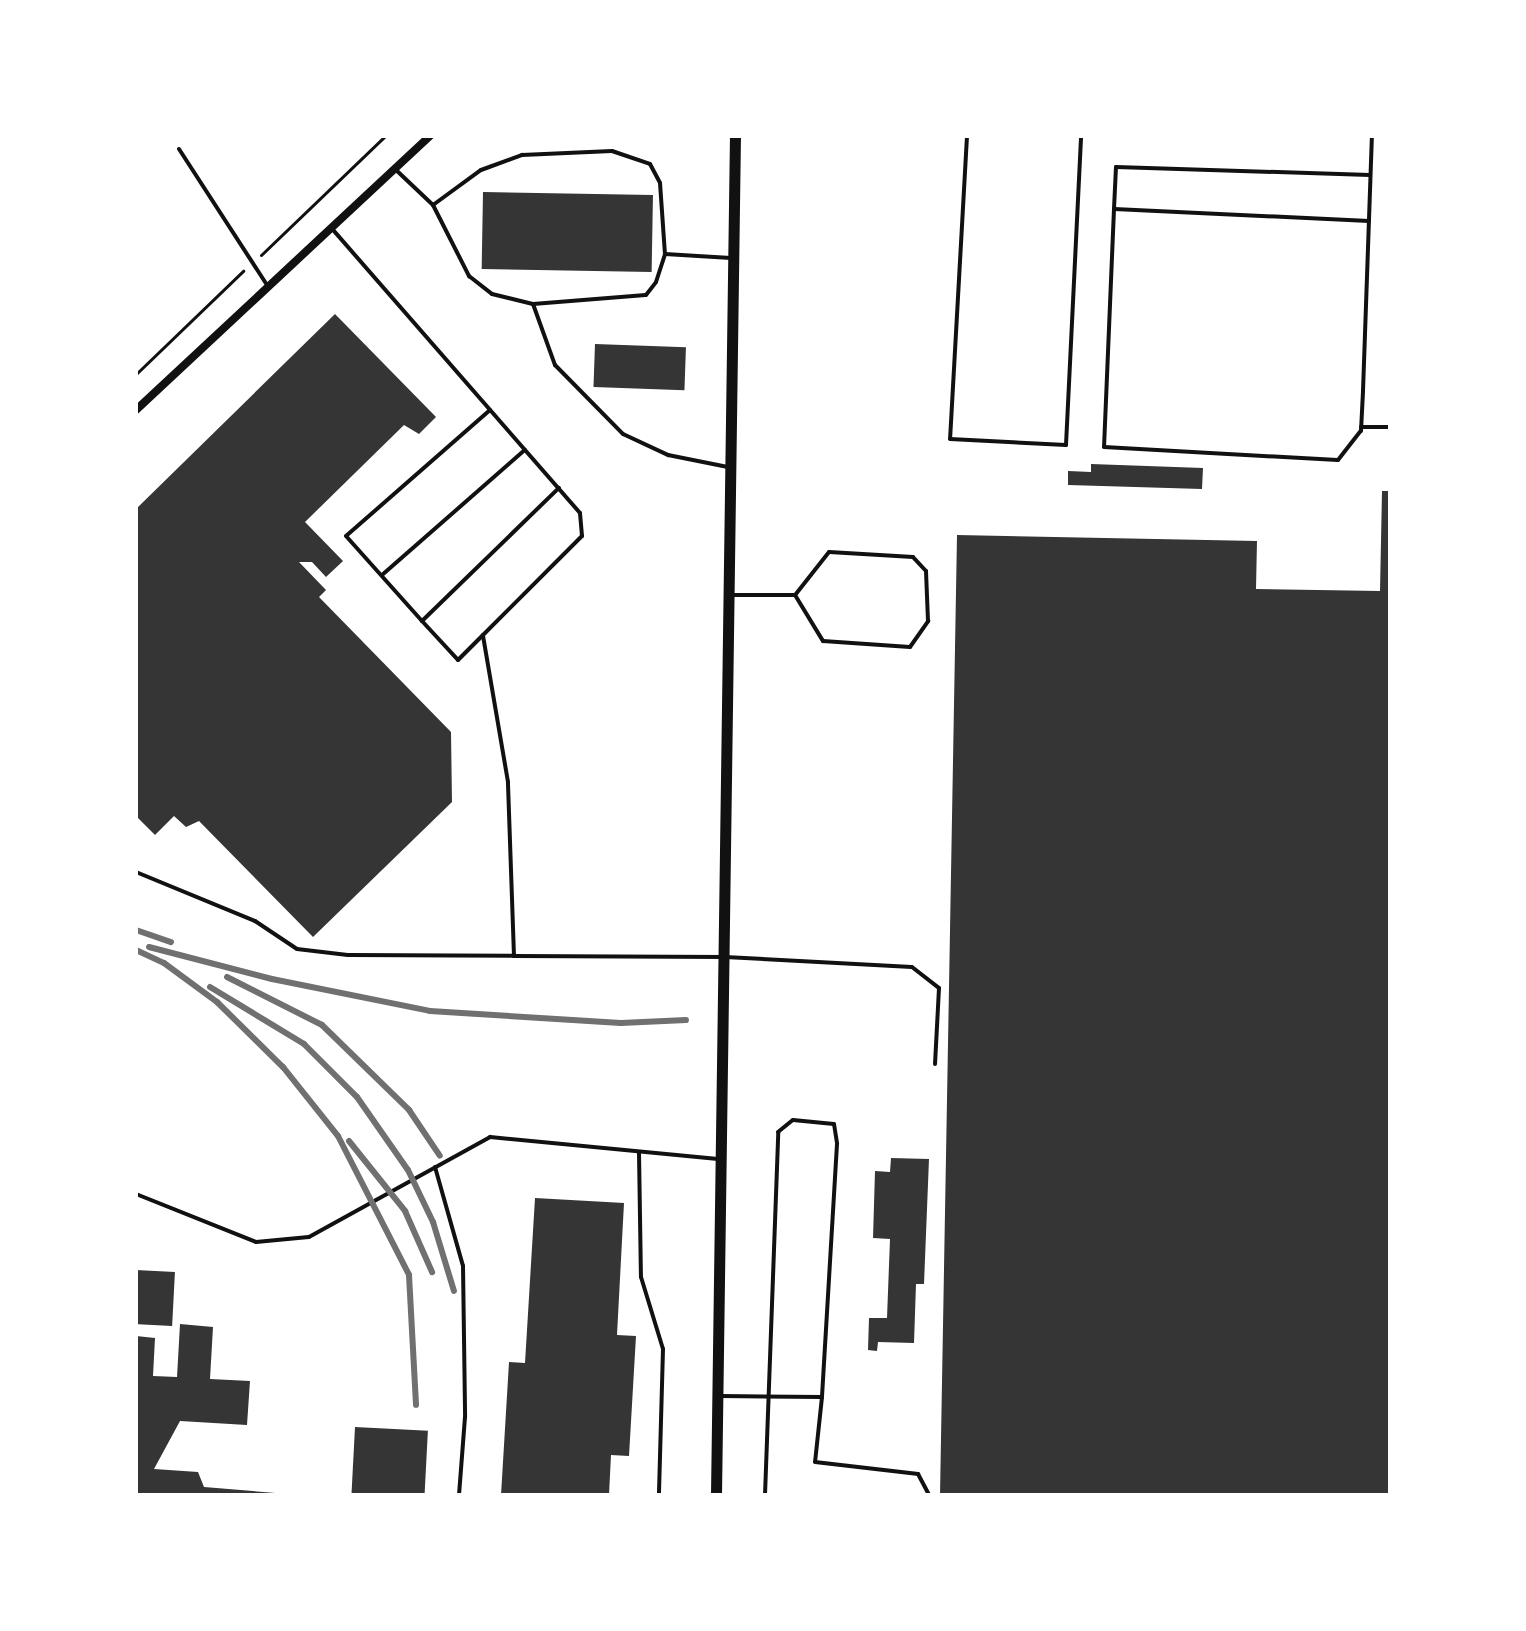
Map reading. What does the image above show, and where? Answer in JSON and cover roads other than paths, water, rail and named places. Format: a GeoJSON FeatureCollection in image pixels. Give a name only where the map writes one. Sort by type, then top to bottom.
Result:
{"type":"FeatureCollection","features":[{"type":"Feature","properties":{"kind":"street"},"geometry":{"type":"LineString","coordinates":[[136,410],[430,136]]}},
{"type":"Feature","properties":{"kind":"street"},"geometry":{"type":"LineString","coordinates":[[716,1495],[733,468],[735,136]]}},
{"type":"Feature","properties":{"kind":"lane"},"geometry":{"type":"LineString","coordinates":[[967,136],[950,439],[1066,445],[1081,136]]}},
{"type":"Feature","properties":{"kind":"lane"},"geometry":{"type":"LineString","coordinates":[[1370,175],[1116,167],[1104,447],[1338,460],[1361,427],[1372,136]]}},
{"type":"Feature","properties":{"kind":"lane"},"geometry":{"type":"LineString","coordinates":[[179,149],[268,287]]}},
{"type":"Feature","properties":{"kind":"lane"},"geometry":{"type":"LineString","coordinates":[[395,169],[433,205],[469,276],[492,294],[533,304],[646,295],[665,254],[660,183],[650,164],[612,151],[522,155],[481,170],[433,205]]}},
{"type":"Feature","properties":{"kind":"lane"},"geometry":{"type":"LineString","coordinates":[[1114,209],[1369,221]]}},
{"type":"Feature","properties":{"kind":"lane"},"geometry":{"type":"LineString","coordinates":[[331,228],[580,513],[582,536],[458,660],[346,536],[490,410]]}},
{"type":"Feature","properties":{"kind":"lane"},"geometry":{"type":"LineString","coordinates":[[665,254],[734,258]]}},
{"type":"Feature","properties":{"kind":"lane"},"geometry":{"type":"LineString","coordinates":[[533,304],[555,365],[623,434],[668,455],[733,468]]}},
{"type":"Feature","properties":{"kind":"lane"},"geometry":{"type":"LineString","coordinates":[[1361,427],[1390,427]]}},
{"type":"Feature","properties":{"kind":"lane"},"geometry":{"type":"LineString","coordinates":[[381,575],[525,450]]}},
{"type":"Feature","properties":{"kind":"lane"},"geometry":{"type":"LineString","coordinates":[[422,621],[559,488]]}},
{"type":"Feature","properties":{"kind":"lane"},"geometry":{"type":"LineString","coordinates":[[829,552],[913,557],[926,571],[928,621],[910,647],[823,641],[795,595],[829,552]]}},
{"type":"Feature","properties":{"kind":"lane"},"geometry":{"type":"LineString","coordinates":[[731,595],[795,595]]}},
{"type":"Feature","properties":{"kind":"lane"},"geometry":{"type":"LineString","coordinates":[[483,635],[508,782],[514,956]]}},
{"type":"Feature","properties":{"kind":"lane"},"geometry":{"type":"LineString","coordinates":[[136,872],[255,921],[297,949],[348,955],[725,957],[912,967],[939,988],[935,1064]]}},
{"type":"Feature","properties":{"kind":"lane"},"geometry":{"type":"LineString","coordinates":[[765,1495],[771,1395],[778,1132],[793,1120],[834,1124],[837,1144],[822,1397],[815,1462],[918,1474],[929,1495]]}},
{"type":"Feature","properties":{"kind":"lane"},"geometry":{"type":"LineString","coordinates":[[136,1194],[256,1242],[309,1237],[490,1137],[722,1159]]}},
{"type":"Feature","properties":{"kind":"lane"},"geometry":{"type":"LineString","coordinates":[[639,1153],[641,1277],[663,1349],[659,1495]]}},
{"type":"Feature","properties":{"kind":"lane"},"geometry":{"type":"LineString","coordinates":[[435,1167],[463,1266],[465,1417],[459,1495]]}},
{"type":"Feature","properties":{"kind":"lane"},"geometry":{"type":"LineString","coordinates":[[718,1396],[822,1397]]}},
{"type":"Feature","properties":{"kind":"railway"},"geometry":{"type":"LineString","coordinates":[[136,930],[171,942]]}},
{"type":"Feature","properties":{"kind":"railway"},"geometry":{"type":"LineString","coordinates":[[149,947],[272,979],[430,1011],[621,1023],[686,1020]]}},
{"type":"Feature","properties":{"kind":"railway"},"geometry":{"type":"LineString","coordinates":[[136,950],[164,963],[217,1002],[283,1067],[338,1136],[409,1275],[416,1405]]}},
{"type":"Feature","properties":{"kind":"railway"},"geometry":{"type":"LineString","coordinates":[[227,977],[322,1025],[409,1110],[440,1156]]}},
{"type":"Feature","properties":{"kind":"railway"},"geometry":{"type":"LineString","coordinates":[[210,987],[304,1044],[357,1097],[408,1170],[433,1222],[454,1291]]}},
{"type":"Feature","properties":{"kind":"railway"},"geometry":{"type":"LineString","coordinates":[[349,1141],[405,1211],[432,1272]]}}]}
